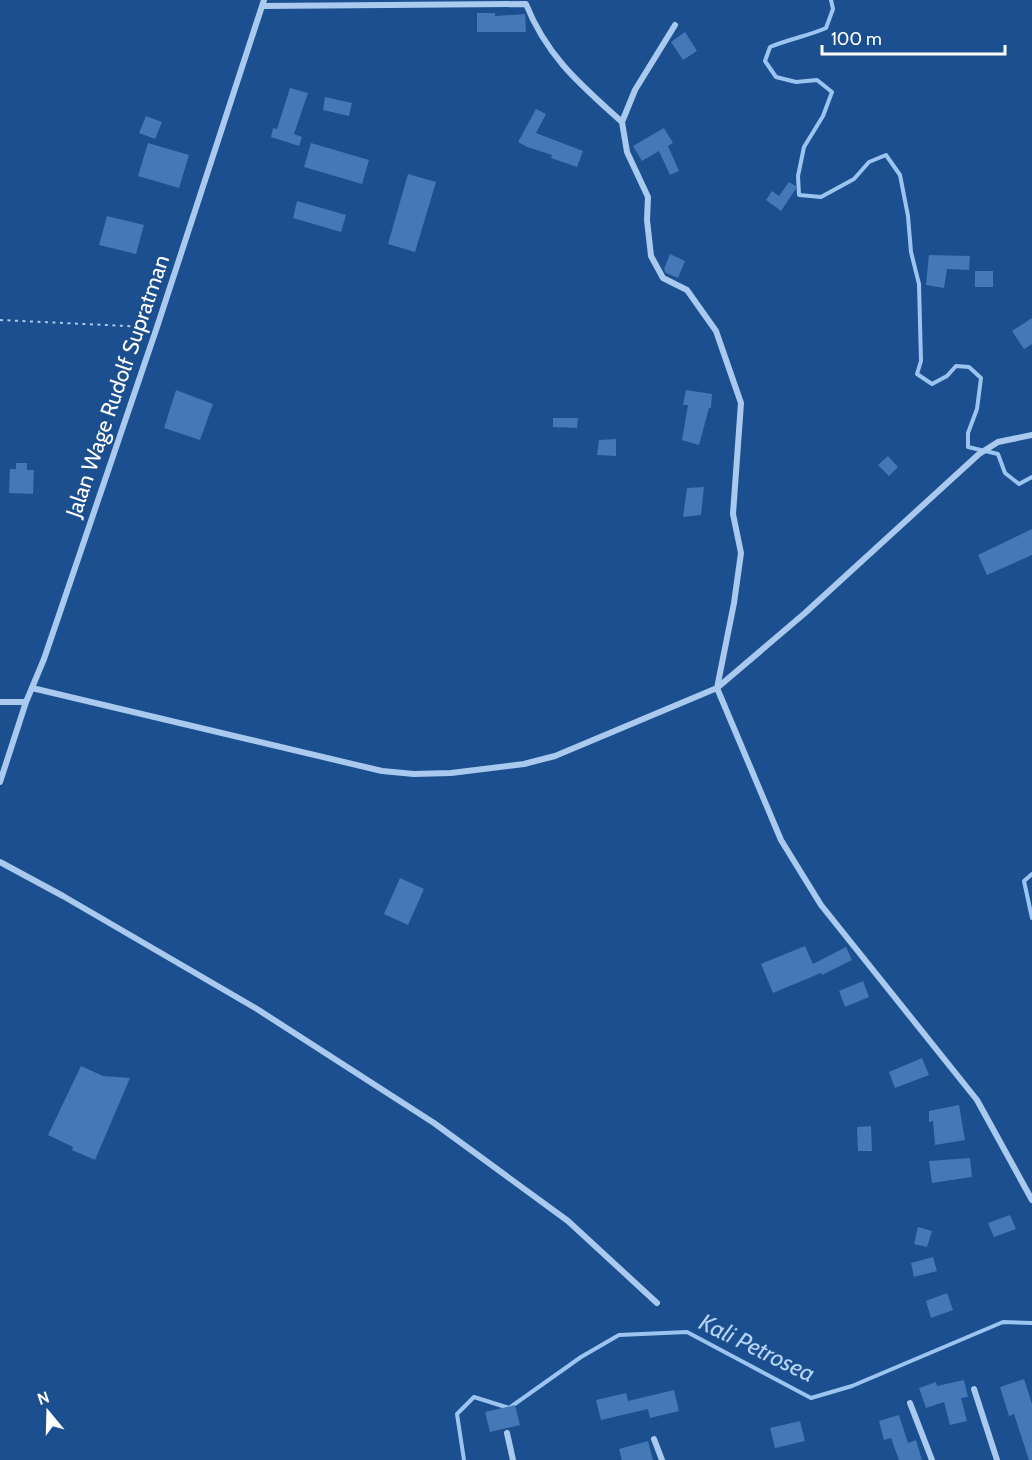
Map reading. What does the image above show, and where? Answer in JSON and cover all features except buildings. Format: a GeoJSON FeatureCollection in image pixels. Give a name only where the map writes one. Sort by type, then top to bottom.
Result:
{"type":"FeatureCollection","features":[{"type":"Feature","properties":{"kind":"street"},"geometry":{"type":"LineString","coordinates":[[263,3],[526,3],[536,28],[549,48],[576,81],[622,122]]}},
{"type":"Feature","properties":{"kind":"street","name":"Jalan Wage Rudolf Supratman"},"geometry":{"type":"LineString","coordinates":[[0,782],[157,327],[263,3]]}},
{"type":"Feature","properties":{"kind":"street"},"geometry":{"type":"LineString","coordinates":[[675,25],[635,90],[622,122],[627,152],[648,197],[647,220],[651,256],[663,278],[687,290],[716,331],[741,403],[733,513],[741,553],[717,688],[792,861],[821,905],[977,1100],[1032,1200]]}},
{"type":"Feature","properties":{"kind":"street"},"geometry":{"type":"LineString","coordinates":[[32,688],[382,771],[414,774],[489,770],[545,759],[717,688],[805,613],[979,454],[998,442],[1032,435]]}},
{"type":"Feature","properties":{"kind":"street"},"geometry":{"type":"LineString","coordinates":[[0,702],[26,702]]}},
{"type":"Feature","properties":{"kind":"street"},"geometry":{"type":"LineString","coordinates":[[0,862],[257,1009],[434,1122],[568,1221],[657,1303]]}},
{"type":"Feature","properties":{"kind":"street"},"geometry":{"type":"LineString","coordinates":[[974,1389],[997,1460]]}},
{"type":"Feature","properties":{"kind":"street"},"geometry":{"type":"LineString","coordinates":[[910,1403],[932,1460]]}},
{"type":"Feature","properties":{"kind":"street"},"geometry":{"type":"LineString","coordinates":[[507,1433],[513,1460]]}},
{"type":"Feature","properties":{"kind":"street"},"geometry":{"type":"LineString","coordinates":[[654,1439],[662,1460]]}},
{"type":"Feature","properties":{"kind":"path"},"geometry":{"type":"LineString","coordinates":[[0,320],[157,327]]}},
{"type":"Feature","properties":{"kind":"waterway"},"geometry":{"type":"LineString","coordinates":[[831,0],[833,9],[826,28],[770,47],[765,61],[776,77],[796,82],[817,80],[832,92],[823,116],[804,147],[798,176],[799,195],[821,197],[854,179],[869,162],[886,155],[900,175],[908,216],[911,252],[919,284],[921,361],[917,374],[932,384],[947,376],[956,366],[969,367],[981,378],[977,409],[968,433],[968,447],[998,454],[1005,473],[1019,484],[1032,477]]}},
{"type":"Feature","properties":{"kind":"waterway","name":"Kali Petrosea"},"geometry":{"type":"LineString","coordinates":[[1032,874],[1024,881],[1032,918]]}},
{"type":"Feature","properties":{"kind":"waterway","name":"Kali Petrosea"},"geometry":{"type":"LineString","coordinates":[[464,1460],[457,1414],[474,1397],[509,1408],[581,1357],[619,1335],[687,1332],[811,1398],[852,1386],[1003,1322],[1032,1323]]}}]}
